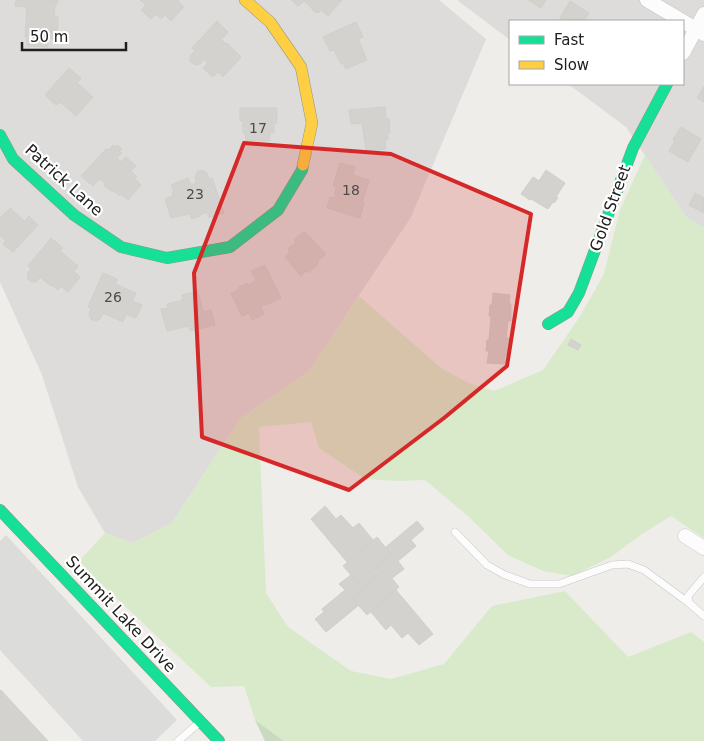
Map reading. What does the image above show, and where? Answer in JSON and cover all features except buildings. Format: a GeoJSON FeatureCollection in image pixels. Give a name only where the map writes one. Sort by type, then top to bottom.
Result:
{"type":"FeatureCollection","features":[{"type":"Feature","properties":{"kind":"street","name":"Patrick Lane"},"geometry":{"type":"LineString","coordinates":[[0,135],[13,159],[74,215],[121,247],[167,258],[230,247],[278,210],[302,170],[312,123],[301,67],[270,22],[245,0]]}},
{"type":"Feature","properties":{"kind":"street"},"geometry":{"type":"LineString","coordinates":[[647,0],[681,20]]}},
{"type":"Feature","properties":{"kind":"street"},"geometry":{"type":"LineString","coordinates":[[684,52],[700,31],[704,14]]}},
{"type":"Feature","properties":{"kind":"street"},"geometry":{"type":"LineString","coordinates":[[684,22],[700,31]]}},
{"type":"Feature","properties":{"kind":"street","name":"Gold Street"},"geometry":{"type":"LineString","coordinates":[[548,324],[568,312],[578,293],[633,148],[666,85]]}},
{"type":"Feature","properties":{"kind":"street","name":"Summit Lake Drive"},"geometry":{"type":"LineString","coordinates":[[2,514],[218,741]]}},
{"type":"Feature","properties":{"kind":"street"},"geometry":{"type":"LineString","coordinates":[[685,536],[704,548]]}},
{"type":"Feature","properties":{"kind":"lane"},"geometry":{"type":"LineString","coordinates":[[455,532],[487,565],[505,575],[530,584],[559,584],[612,565],[628,564],[644,570],[704,616]]}},
{"type":"Feature","properties":{"kind":"lane"},"geometry":{"type":"LineString","coordinates":[[689,603],[688,596],[704,576]]}},
{"type":"Feature","properties":{"kind":"lane"},"geometry":{"type":"LineString","coordinates":[[178,741],[200,722]]}},
{"type":"Feature","properties":{"kind":"highlighted area"},"geometry":{"type":"Polygon","coordinates":[[[244,143],[391,154],[531,214],[507,366],[444,418],[349,490],[202,437],[194,273],[244,143]]]}},
{"type":"Feature","properties":{"kind":"shaded area"},"geometry":{"type":"Polygon","coordinates":[[[0,0],[439,0],[486,39],[411,217],[309,371],[240,419],[172,523],[133,543],[105,533],[78,487],[42,375],[0,282],[0,0]]]}},
{"type":"Feature","properties":{"kind":"shaded area"},"geometry":{"type":"Polygon","coordinates":[[[457,0],[704,0],[704,228],[686,217],[626,127],[569,85],[684,85],[684,20],[509,20],[509,39],[457,0]]]}},
{"type":"Feature","properties":{"kind":"shaded area"},"geometry":{"type":"Polygon","coordinates":[[[6,535],[177,720],[155,741],[83,741],[0,650],[0,541],[6,535]]]}},
{"type":"Feature","properties":{"kind":"green space"},"geometry":{"type":"Polygon","coordinates":[[[645,155],[686,217],[704,228],[704,538],[671,516],[611,557],[572,576],[543,571],[508,555],[469,517],[425,480],[365,479],[319,448],[311,422],[259,427],[266,593],[288,627],[351,671],[391,679],[444,664],[492,606],[565,591],[628,657],[691,632],[704,642],[704,741],[284,741],[255,720],[244,686],[211,687],[78,562],[105,533],[133,543],[172,523],[240,419],[309,371],[359,296],[441,368],[469,383],[494,391],[543,370],[579,318],[604,274],[620,210],[645,155]]]}},
{"type":"Feature","properties":{"kind":"green space"},"geometry":{"type":"Polygon","coordinates":[[[255,720],[284,741],[265,741],[255,720]]]}},
{"type":"Feature","properties":{"kind":"traffic: fast"},"geometry":{"type":"LineString","coordinates":[[548,324],[568,312],[579,293],[633,148],[666,85]]}},
{"type":"Feature","properties":{"kind":"traffic: fast"},"geometry":{"type":"LineString","coordinates":[[0,135],[13,159],[74,215],[121,247],[167,258],[230,247],[278,210],[302,170],[303,165]]}},
{"type":"Feature","properties":{"kind":"traffic: fast"},"geometry":{"type":"LineString","coordinates":[[0,510],[219,741]]}},
{"type":"Feature","properties":{"kind":"traffic: slow"},"geometry":{"type":"LineString","coordinates":[[245,0],[270,22],[301,67],[312,123],[303,165]]}}]}
